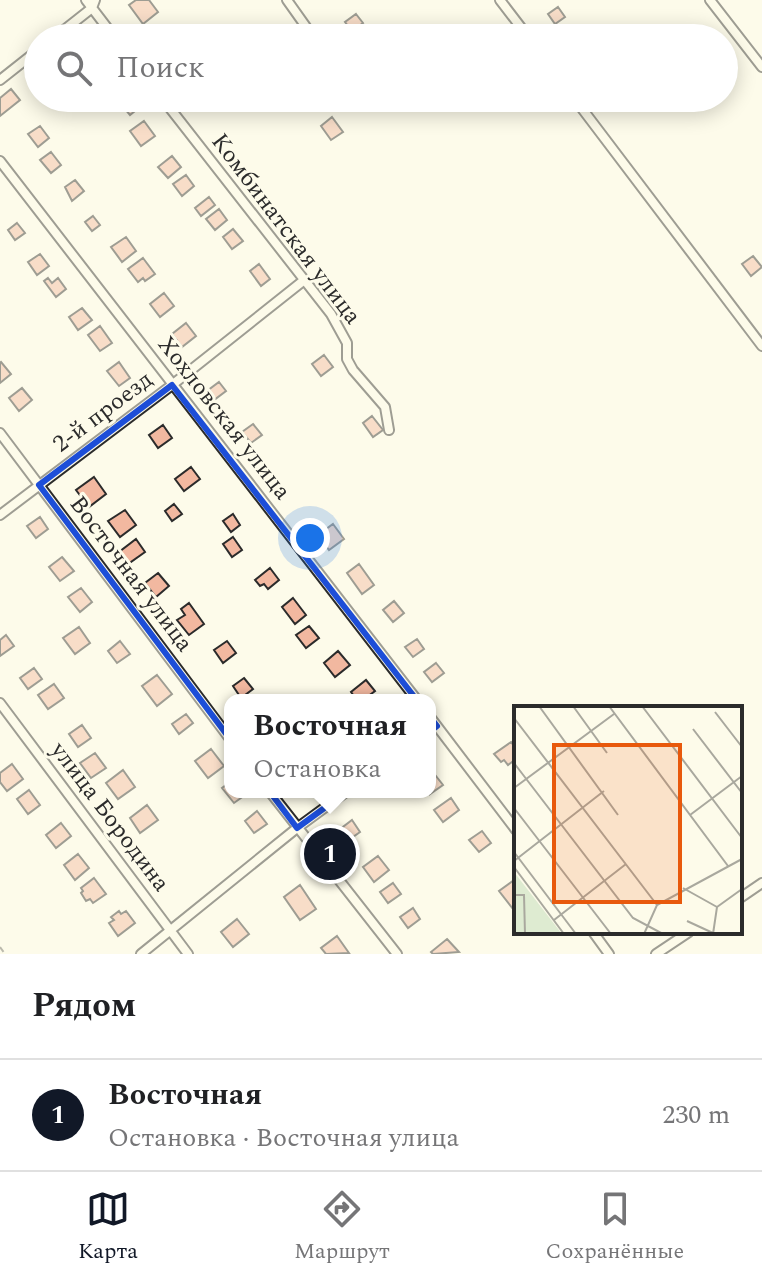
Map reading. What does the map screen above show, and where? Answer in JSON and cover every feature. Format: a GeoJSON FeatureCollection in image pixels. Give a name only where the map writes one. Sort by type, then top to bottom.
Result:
{"type":"FeatureCollection","features":[{"type":"Feature","properties":{"kind":"street"},"geometry":{"type":"LineString","coordinates":[[287,0],[304,24]]}},
{"type":"Feature","properties":{"kind":"street"},"geometry":{"type":"LineString","coordinates":[[500,0],[518,24]]}},
{"type":"Feature","properties":{"kind":"street"},"geometry":{"type":"LineString","coordinates":[[710,0],[729,24]]}},
{"type":"Feature","properties":{"kind":"street"},"geometry":{"type":"LineString","coordinates":[[69,24],[91,3],[105,24]]}},
{"type":"Feature","properties":{"kind":"street"},"geometry":{"type":"LineString","coordinates":[[738,36],[762,67]]}},
{"type":"Feature","properties":{"kind":"street"},"geometry":{"type":"LineString","coordinates":[[0,80],[24,61]]}},
{"type":"Feature","properties":{"kind":"street","name":"Комбинатская улица"},"geometry":{"type":"LineString","coordinates":[[173,112],[343,332],[347,359],[385,407],[389,430]]}},
{"type":"Feature","properties":{"kind":"street"},"geometry":{"type":"LineString","coordinates":[[585,112],[762,346]]}},
{"type":"Feature","properties":{"kind":"street","name":"Хохловская улица"},"geometry":{"type":"LineString","coordinates":[[0,161],[412,694]]}},
{"type":"Feature","properties":{"kind":"street","name":"2-й проезд"},"geometry":{"type":"LineString","coordinates":[[0,515],[303,281]]}},
{"type":"Feature","properties":{"kind":"street","name":"Восточная улица"},"geometry":{"type":"LineString","coordinates":[[0,433],[224,731]]}},
{"type":"Feature","properties":{"kind":"street","name":"улица Бородина"},"geometry":{"type":"LineString","coordinates":[[0,703],[188,954]]}},
{"type":"Feature","properties":{"kind":"street"},"geometry":{"type":"LineString","coordinates":[[436,732],[514,828]]}},
{"type":"Feature","properties":{"kind":"street"},"geometry":{"type":"LineString","coordinates":[[274,798],[397,954]]}},
{"type":"Feature","properties":{"kind":"street"},"geometry":{"type":"LineString","coordinates":[[141,954],[338,798]]}},
{"type":"Feature","properties":{"kind":"street"},"geometry":{"type":"LineString","coordinates":[[742,897],[762,883]]}},
{"type":"Feature","properties":{"kind":"street"},"geometry":{"type":"LineString","coordinates":[[594,934],[609,954]]}},
{"type":"Feature","properties":{"kind":"street"},"geometry":{"type":"LineString","coordinates":[[656,954],[686,934]]}},
{"type":"Feature","properties":{"kind":"path"},"geometry":{"type":"LineString","coordinates":[[0,947],[5,954]]}},
{"type":"Feature","properties":{"kind":"highlighted area"},"geometry":{"type":"Polygon","coordinates":[[[172,385],[437,726],[297,828],[39,485],[172,385]]]}},
{"type":"Feature","properties":{"kind":"building"},"geometry":{"type":"Polygon","coordinates":[[[136,0],[149,0],[158,12],[143,24],[129,5],[136,0]]]}},
{"type":"Feature","properties":{"kind":"building"},"geometry":{"type":"Polygon","coordinates":[[[558,7],[565,17],[555,24],[548,14],[558,7]]]}},
{"type":"Feature","properties":{"kind":"building"},"geometry":{"type":"Polygon","coordinates":[[[356,14],[363,23],[347,24],[345,22],[356,14]]]}},
{"type":"Feature","properties":{"kind":"building"},"geometry":{"type":"Polygon","coordinates":[[[11,89],[20,100],[0,116],[0,98],[11,89]]]}},
{"type":"Feature","properties":{"kind":"building"},"geometry":{"type":"Polygon","coordinates":[[[332,117],[343,132],[331,140],[321,126],[332,117]]]}},
{"type":"Feature","properties":{"kind":"building"},"geometry":{"type":"Polygon","coordinates":[[[144,121],[155,136],[141,146],[130,131],[144,121]]]}},
{"type":"Feature","properties":{"kind":"building"},"geometry":{"type":"Polygon","coordinates":[[[40,126],[49,138],[38,147],[28,134],[40,126]]]}},
{"type":"Feature","properties":{"kind":"building"},"geometry":{"type":"Polygon","coordinates":[[[51,152],[61,165],[51,173],[40,160],[51,152]]]}},
{"type":"Feature","properties":{"kind":"building"},"geometry":{"type":"Polygon","coordinates":[[[172,156],[181,167],[168,178],[158,167],[172,156]]]}},
{"type":"Feature","properties":{"kind":"building"},"geometry":{"type":"Polygon","coordinates":[[[186,175],[194,186],[182,196],[173,184],[186,175]]]}},
{"type":"Feature","properties":{"kind":"building"},"geometry":{"type":"Polygon","coordinates":[[[75,180],[84,191],[72,201],[65,187],[75,180]]]}},
{"type":"Feature","properties":{"kind":"building"},"geometry":{"type":"Polygon","coordinates":[[[209,197],[215,205],[201,216],[195,208],[209,197]]]}},
{"type":"Feature","properties":{"kind":"building"},"geometry":{"type":"Polygon","coordinates":[[[219,209],[227,220],[215,230],[206,219],[219,209]]]}},
{"type":"Feature","properties":{"kind":"building"},"geometry":{"type":"Polygon","coordinates":[[[93,216],[100,225],[92,231],[85,222],[93,216]]]}},
{"type":"Feature","properties":{"kind":"building"},"geometry":{"type":"Polygon","coordinates":[[[17,223],[25,233],[15,240],[8,230],[17,223]]]}},
{"type":"Feature","properties":{"kind":"building"},"geometry":{"type":"Polygon","coordinates":[[[233,229],[243,241],[232,249],[223,237],[233,229]]]}},
{"type":"Feature","properties":{"kind":"building"},"geometry":{"type":"Polygon","coordinates":[[[126,237],[136,251],[122,262],[111,247],[126,237]]]}},
{"type":"Feature","properties":{"kind":"building"},"geometry":{"type":"Polygon","coordinates":[[[40,254],[49,266],[37,275],[28,262],[40,254]]]}},
{"type":"Feature","properties":{"kind":"building"},"geometry":{"type":"Polygon","coordinates":[[[753,256],[762,267],[751,276],[742,264],[753,256]]]}},
{"type":"Feature","properties":{"kind":"building"},"geometry":{"type":"Polygon","coordinates":[[[143,258],[155,274],[138,282],[128,269],[143,258]]]}},
{"type":"Feature","properties":{"kind":"building"},"geometry":{"type":"Polygon","coordinates":[[[259,264],[270,279],[261,286],[250,271],[259,264]]]}},
{"type":"Feature","properties":{"kind":"building"},"geometry":{"type":"Polygon","coordinates":[[[48,278],[52,283],[58,278],[66,289],[56,297],[44,281],[48,278]]]}},
{"type":"Feature","properties":{"kind":"building"},"geometry":{"type":"Polygon","coordinates":[[[164,293],[174,306],[160,317],[150,304],[164,293]]]}},
{"type":"Feature","properties":{"kind":"building"},"geometry":{"type":"Polygon","coordinates":[[[82,308],[92,320],[78,330],[69,317],[82,308]]]}},
{"type":"Feature","properties":{"kind":"building"},"geometry":{"type":"Polygon","coordinates":[[[186,323],[196,336],[182,347],[172,334],[186,323]]]}},
{"type":"Feature","properties":{"kind":"building"},"geometry":{"type":"Polygon","coordinates":[[[100,326],[112,343],[100,351],[88,335],[100,326]]]}},
{"type":"Feature","properties":{"kind":"building"},"geometry":{"type":"Polygon","coordinates":[[[324,355],[333,367],[321,376],[312,364],[324,355]]]}},
{"type":"Feature","properties":{"kind":"building"},"geometry":{"type":"Polygon","coordinates":[[[119,362],[130,378],[119,386],[107,371],[119,362]]]}},
{"type":"Feature","properties":{"kind":"building"},"geometry":{"type":"Polygon","coordinates":[[[0,363],[11,374],[0,383],[0,363]]]}},
{"type":"Feature","properties":{"kind":"building"},"geometry":{"type":"Polygon","coordinates":[[[219,382],[226,391],[214,400],[207,391],[219,382]]]}},
{"type":"Feature","properties":{"kind":"building"},"geometry":{"type":"Polygon","coordinates":[[[22,388],[32,400],[19,411],[9,398],[22,388]]]}},
{"type":"Feature","properties":{"kind":"building"},"geometry":{"type":"Polygon","coordinates":[[[372,416],[383,430],[373,437],[363,423],[372,416]]]}},
{"type":"Feature","properties":{"kind":"building"},"geometry":{"type":"Polygon","coordinates":[[[253,424],[262,435],[251,443],[242,432],[253,424]]]}},
{"type":"Feature","properties":{"kind":"building"},"geometry":{"type":"Polygon","coordinates":[[[163,425],[172,438],[158,448],[149,435],[163,425]]]}},
{"type":"Feature","properties":{"kind":"building"},"geometry":{"type":"Polygon","coordinates":[[[191,467],[200,479],[184,491],[175,479],[191,467]]]}},
{"type":"Feature","properties":{"kind":"building"},"geometry":{"type":"Polygon","coordinates":[[[94,477],[106,494],[89,507],[76,490],[94,477]]]}},
{"type":"Feature","properties":{"kind":"building"},"geometry":{"type":"Polygon","coordinates":[[[174,504],[182,514],[172,521],[165,511],[174,504]]]}},
{"type":"Feature","properties":{"kind":"building"},"geometry":{"type":"Polygon","coordinates":[[[125,510],[136,525],[120,537],[108,521],[125,510]]]}},
{"type":"Feature","properties":{"kind":"building"},"geometry":{"type":"Polygon","coordinates":[[[233,514],[240,525],[231,532],[223,521],[233,514]]]}},
{"type":"Feature","properties":{"kind":"building"},"geometry":{"type":"Polygon","coordinates":[[[40,517],[48,529],[36,538],[27,526],[40,517]]]}},
{"type":"Feature","properties":{"kind":"building"},"geometry":{"type":"Polygon","coordinates":[[[333,524],[344,539],[329,550],[318,535],[333,524]]]}},
{"type":"Feature","properties":{"kind":"building"},"geometry":{"type":"Polygon","coordinates":[[[233,537],[242,550],[232,557],[223,544],[233,537]]]}},
{"type":"Feature","properties":{"kind":"building"},"geometry":{"type":"Polygon","coordinates":[[[136,539],[145,552],[128,564],[119,552],[136,539]]]}},
{"type":"Feature","properties":{"kind":"building"},"geometry":{"type":"Polygon","coordinates":[[[62,557],[74,571],[60,581],[49,567],[62,557]]]}},
{"type":"Feature","properties":{"kind":"building"},"geometry":{"type":"Polygon","coordinates":[[[359,564],[374,585],[362,594],[347,573],[359,564]]]}},
{"type":"Feature","properties":{"kind":"building"},"geometry":{"type":"Polygon","coordinates":[[[270,568],[279,580],[268,589],[255,580],[270,568]]]}},
{"type":"Feature","properties":{"kind":"building"},"geometry":{"type":"Polygon","coordinates":[[[158,573],[169,586],[156,597],[145,583],[158,573]]]}},
{"type":"Feature","properties":{"kind":"building"},"geometry":{"type":"Polygon","coordinates":[[[81,588],[92,602],[80,612],[68,597],[81,588]]]}},
{"type":"Feature","properties":{"kind":"building"},"geometry":{"type":"Polygon","coordinates":[[[293,598],[306,615],[295,624],[282,607],[293,598]]]}},
{"type":"Feature","properties":{"kind":"building"},"geometry":{"type":"Polygon","coordinates":[[[394,601],[404,613],[393,622],[383,610],[394,601]]]}},
{"type":"Feature","properties":{"kind":"building"},"geometry":{"type":"Polygon","coordinates":[[[189,603],[204,624],[189,635],[177,620],[185,615],[181,609],[189,603]]]}},
{"type":"Feature","properties":{"kind":"building"},"geometry":{"type":"Polygon","coordinates":[[[309,626],[319,638],[306,648],[296,635],[309,626]]]}},
{"type":"Feature","properties":{"kind":"building"},"geometry":{"type":"Polygon","coordinates":[[[79,627],[90,643],[75,654],[63,638],[79,627]]]}},
{"type":"Feature","properties":{"kind":"building"},"geometry":{"type":"Polygon","coordinates":[[[6,635],[14,646],[0,656],[0,640],[6,635]]]}},
{"type":"Feature","properties":{"kind":"building"},"geometry":{"type":"Polygon","coordinates":[[[417,639],[424,649],[413,657],[405,647],[417,639]]]}},
{"type":"Feature","properties":{"kind":"building"},"geometry":{"type":"Polygon","coordinates":[[[120,641],[130,654],[117,663],[108,651],[120,641]]]}},
{"type":"Feature","properties":{"kind":"building"},"geometry":{"type":"Polygon","coordinates":[[[227,641],[236,653],[223,663],[214,650],[227,641]]]}},
{"type":"Feature","properties":{"kind":"building"},"geometry":{"type":"Polygon","coordinates":[[[338,651],[350,665],[335,677],[324,663],[338,651]]]}},
{"type":"Feature","properties":{"kind":"building"},"geometry":{"type":"Polygon","coordinates":[[[436,663],[444,673],[432,682],[424,672],[436,663]]]}},
{"type":"Feature","properties":{"kind":"building"},"geometry":{"type":"Polygon","coordinates":[[[34,668],[42,679],[28,689],[20,678],[34,668]]]}},
{"type":"Feature","properties":{"kind":"building"},"geometry":{"type":"Polygon","coordinates":[[[157,675],[172,694],[157,706],[142,686],[157,675]]]}},
{"type":"Feature","properties":{"kind":"building"},"geometry":{"type":"Polygon","coordinates":[[[244,678],[253,689],[246,694],[238,694],[233,686],[244,678]]]}},
{"type":"Feature","properties":{"kind":"building"},"geometry":{"type":"Polygon","coordinates":[[[366,680],[375,691],[371,694],[351,692],[366,680]]]}},
{"type":"Feature","properties":{"kind":"building"},"geometry":{"type":"Polygon","coordinates":[[[54,684],[64,698],[48,709],[38,695],[54,684]]]}},
{"type":"Feature","properties":{"kind":"building"},"geometry":{"type":"Polygon","coordinates":[[[186,714],[193,723],[179,734],[172,724],[186,714]]]}},
{"type":"Feature","properties":{"kind":"building"},"geometry":{"type":"Polygon","coordinates":[[[82,725],[91,738],[78,747],[69,734],[82,725]]]}},
{"type":"Feature","properties":{"kind":"building"},"geometry":{"type":"Polygon","coordinates":[[[511,742],[514,746],[514,760],[508,765],[494,754],[511,742]]]}},
{"type":"Feature","properties":{"kind":"building"},"geometry":{"type":"Polygon","coordinates":[[[211,749],[224,766],[208,778],[195,761],[211,749]]]}},
{"type":"Feature","properties":{"kind":"building"},"geometry":{"type":"Polygon","coordinates":[[[95,753],[106,768],[91,778],[80,763],[95,753]]]}},
{"type":"Feature","properties":{"kind":"building"},"geometry":{"type":"Polygon","coordinates":[[[12,764],[23,779],[7,791],[0,782],[0,773],[12,764]]]}},
{"type":"Feature","properties":{"kind":"building"},"geometry":{"type":"Polygon","coordinates":[[[123,770],[135,787],[118,799],[106,783],[123,770]]]}},
{"type":"Feature","properties":{"kind":"building"},"geometry":{"type":"Polygon","coordinates":[[[436,776],[443,785],[436,790],[436,776]]]}},
{"type":"Feature","properties":{"kind":"building"},"geometry":{"type":"Polygon","coordinates":[[[29,790],[40,805],[28,814],[17,799],[29,790]]]}},
{"type":"Feature","properties":{"kind":"building"},"geometry":{"type":"Polygon","coordinates":[[[451,798],[459,810],[443,822],[434,810],[451,798]]]}},
{"type":"Feature","properties":{"kind":"building"},"geometry":{"type":"Polygon","coordinates":[[[147,805],[158,820],[140,833],[130,818],[147,805]]]}},
{"type":"Feature","properties":{"kind":"building"},"geometry":{"type":"Polygon","coordinates":[[[257,811],[267,824],[254,833],[245,821],[257,811]]]}},
{"type":"Feature","properties":{"kind":"building"},"geometry":{"type":"Polygon","coordinates":[[[352,820],[360,832],[343,844],[335,833],[352,820]]]}},
{"type":"Feature","properties":{"kind":"building"},"geometry":{"type":"Polygon","coordinates":[[[61,823],[71,836],[56,848],[46,835],[61,823]]]}},
{"type":"Feature","properties":{"kind":"building"},"geometry":{"type":"Polygon","coordinates":[[[482,831],[491,843],[479,852],[469,840],[482,831]]]}},
{"type":"Feature","properties":{"kind":"building"},"geometry":{"type":"Polygon","coordinates":[[[78,854],[89,868],[75,880],[64,865],[78,854]]]}},
{"type":"Feature","properties":{"kind":"building"},"geometry":{"type":"Polygon","coordinates":[[[378,856],[389,870],[374,882],[363,867],[378,856]]]}},
{"type":"Feature","properties":{"kind":"building"},"geometry":{"type":"Polygon","coordinates":[[[94,878],[106,894],[93,903],[90,899],[86,901],[81,888],[94,878]]]}},
{"type":"Feature","properties":{"kind":"building"},"geometry":{"type":"Polygon","coordinates":[[[514,880],[514,908],[513,909],[499,891],[514,880]]]}},
{"type":"Feature","properties":{"kind":"building"},"geometry":{"type":"Polygon","coordinates":[[[393,883],[401,894],[388,903],[380,892],[393,883]]]}},
{"type":"Feature","properties":{"kind":"building"},"geometry":{"type":"Polygon","coordinates":[[[300,885],[316,909],[300,920],[284,897],[300,885]]]}},
{"type":"Feature","properties":{"kind":"building"},"geometry":{"type":"Polygon","coordinates":[[[413,908],[420,919],[408,928],[400,917],[413,908]]]}},
{"type":"Feature","properties":{"kind":"building"},"geometry":{"type":"Polygon","coordinates":[[[119,911],[121,914],[126,911],[135,923],[118,936],[109,923],[119,911]]]}},
{"type":"Feature","properties":{"kind":"building"},"geometry":{"type":"Polygon","coordinates":[[[237,919],[249,934],[233,947],[221,932],[237,919]]]}},
{"type":"Feature","properties":{"kind":"building"},"geometry":{"type":"Polygon","coordinates":[[[337,936],[349,953],[326,954],[321,948],[337,936]]]}},
{"type":"Feature","properties":{"kind":"building"},"geometry":{"type":"Polygon","coordinates":[[[447,939],[459,952],[431,952],[447,939]]]}},
{"type":"Feature","properties":{"kind":"place","name":"Восточная"},"geometry":{"type":"Point","coordinates":[330,854]}}]}
